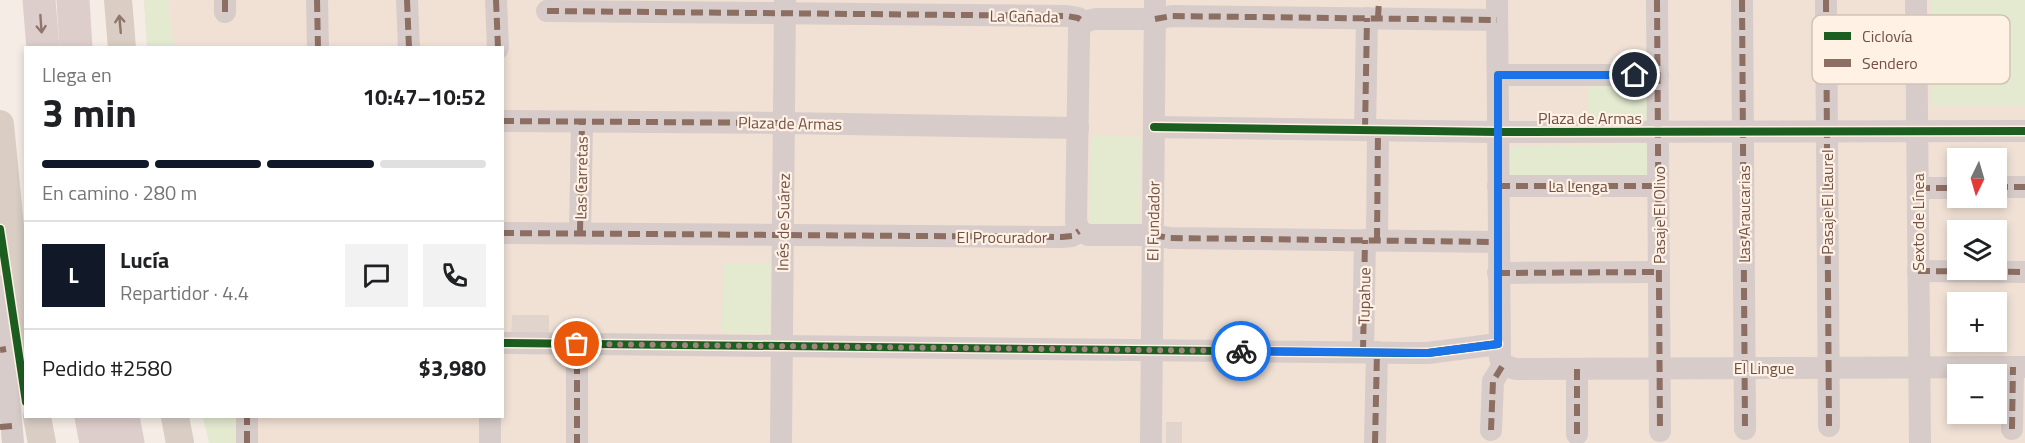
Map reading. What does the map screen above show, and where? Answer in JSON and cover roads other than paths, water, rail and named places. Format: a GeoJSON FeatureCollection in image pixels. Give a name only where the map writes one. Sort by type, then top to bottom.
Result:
{"type":"FeatureCollection","features":[{"type":"Feature","properties":{"kind":"highway"},"geometry":{"type":"LineString","coordinates":[[39,0],[43,46]]}},
{"type":"Feature","properties":{"kind":"highway"},"geometry":{"type":"LineString","coordinates":[[73,0],[76,46]]}},
{"type":"Feature","properties":{"kind":"highway"},"geometry":{"type":"LineString","coordinates":[[91,418],[96,443]]}},
{"type":"Feature","properties":{"kind":"highway"},"geometry":{"type":"LineString","coordinates":[[123,418],[128,443]]}},
{"type":"Feature","properties":{"kind":"main road"},"geometry":{"type":"LineString","coordinates":[[118,0],[122,46]]}},
{"type":"Feature","properties":{"kind":"main road"},"geometry":{"type":"LineString","coordinates":[[0,124],[10,347]]}},
{"type":"Feature","properties":{"kind":"main road"},"geometry":{"type":"LineString","coordinates":[[175,418],[180,443]]}},
{"type":"Feature","properties":{"kind":"main road"},"geometry":{"type":"LineString","coordinates":[[15,428],[42,443]]}},
{"type":"Feature","properties":{"kind":"street"},"geometry":{"type":"LineString","coordinates":[[317,0],[318,46]]}},
{"type":"Feature","properties":{"kind":"street"},"geometry":{"type":"LineString","coordinates":[[407,0],[409,46]]}},
{"type":"Feature","properties":{"kind":"street"},"geometry":{"type":"LineString","coordinates":[[496,0],[498,46]]}},
{"type":"Feature","properties":{"kind":"street","name":"Pasaje El Olivo"},"geometry":{"type":"LineString","coordinates":[[1657,0],[1660,430]]}},
{"type":"Feature","properties":{"kind":"street","name":"Las Araucarias"},"geometry":{"type":"LineString","coordinates":[[1742,0],[1745,429]]}},
{"type":"Feature","properties":{"kind":"street","name":"Pasaje El Laurel"},"geometry":{"type":"LineString","coordinates":[[1826,0],[1826,15]]}},
{"type":"Feature","properties":{"kind":"street","name":"Sexto de Línea"},"geometry":{"type":"LineString","coordinates":[[1916,0],[1916,15]]}},
{"type":"Feature","properties":{"kind":"street","name":"La Cañada"},"geometry":{"type":"LineString","coordinates":[[547,11],[580,5],[785,7],[1067,16],[1084,22],[1155,10],[1172,16],[1497,10]]}},
{"type":"Feature","properties":{"kind":"street","name":"Inés de Suárez"},"geometry":{"type":"LineString","coordinates":[[781,443],[785,7]]}},
{"type":"Feature","properties":{"kind":"street","name":"El Fundador"},"geometry":{"type":"LineString","coordinates":[[1150,443],[1155,10]]}},
{"type":"Feature","properties":{"kind":"street"},"geometry":{"type":"LineString","coordinates":[[1491,430],[1493,381],[1501,355],[1498,273],[1497,10]]}},
{"type":"Feature","properties":{"kind":"street","name":"Tupahue"},"geometry":{"type":"LineString","coordinates":[[1374,12],[1370,352],[1375,443]]}},
{"type":"Feature","properties":{"kind":"street"},"geometry":{"type":"LineString","coordinates":[[1079,231],[1076,221],[1079,35],[1084,22]]}},
{"type":"Feature","properties":{"kind":"street"},"geometry":{"type":"LineString","coordinates":[[1498,75],[1658,75]]}},
{"type":"Feature","properties":{"kind":"street","name":"Pasaje El Laurel"},"geometry":{"type":"LineString","coordinates":[[1827,84],[1829,426]]}},
{"type":"Feature","properties":{"kind":"street","name":"Sexto de Línea"},"geometry":{"type":"LineString","coordinates":[[1917,84],[1920,443]]}},
{"type":"Feature","properties":{"kind":"street","name":"Plaza de Armas"},"geometry":{"type":"LineString","coordinates":[[504,121],[1078,128]]}},
{"type":"Feature","properties":{"kind":"street","name":"Las Carretas"},"geometry":{"type":"LineString","coordinates":[[580,234],[582,122]]}},
{"type":"Feature","properties":{"kind":"street","name":"Plaza de Armas"},"geometry":{"type":"LineString","coordinates":[[1154,127],[1498,132],[2025,131]]}},
{"type":"Feature","properties":{"kind":"street","name":"La Lenga"},"geometry":{"type":"LineString","coordinates":[[1498,186],[1658,186]]}},
{"type":"Feature","properties":{"kind":"street"},"geometry":{"type":"LineString","coordinates":[[2007,187],[2025,187]]}},
{"type":"Feature","properties":{"kind":"street"},"geometry":{"type":"LineString","coordinates":[[1918,188],[1947,188]]}},
{"type":"Feature","properties":{"kind":"street","name":"El Procurador"},"geometry":{"type":"LineString","coordinates":[[504,233],[1062,237],[1072,236],[1079,231],[1088,235],[1153,235],[1170,238],[1498,242]]}},
{"type":"Feature","properties":{"kind":"street"},"geometry":{"type":"LineString","coordinates":[[1918,271],[2025,272]]}},
{"type":"Feature","properties":{"kind":"street"},"geometry":{"type":"LineString","coordinates":[[1498,273],[1659,272]]}},
{"type":"Feature","properties":{"kind":"street","name":"El Lingue"},"geometry":{"type":"LineString","coordinates":[[504,343],[1428,353],[1501,355],[1511,369],[2019,368]]}},
{"type":"Feature","properties":{"kind":"street"},"geometry":{"type":"LineString","coordinates":[[577,344],[577,443]]}},
{"type":"Feature","properties":{"kind":"street"},"geometry":{"type":"LineString","coordinates":[[10,347],[15,428]]}},
{"type":"Feature","properties":{"kind":"street"},"geometry":{"type":"LineString","coordinates":[[2012,429],[2019,368]]}},
{"type":"Feature","properties":{"kind":"street"},"geometry":{"type":"LineString","coordinates":[[1577,369],[1577,434]]}},
{"type":"Feature","properties":{"kind":"street"},"geometry":{"type":"LineString","coordinates":[[247,418],[247,443]]}},
{"type":"Feature","properties":{"kind":"street"},"geometry":{"type":"LineString","coordinates":[[490,418],[490,443]]}}]}
